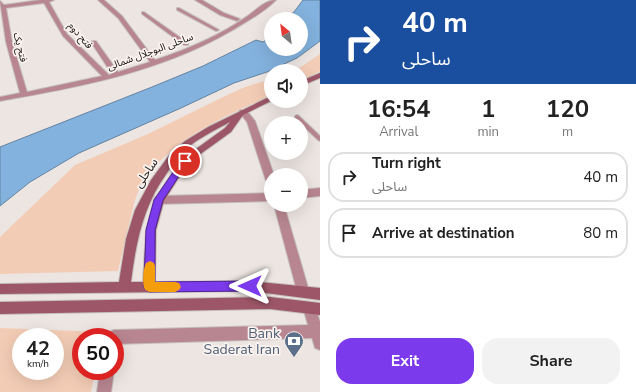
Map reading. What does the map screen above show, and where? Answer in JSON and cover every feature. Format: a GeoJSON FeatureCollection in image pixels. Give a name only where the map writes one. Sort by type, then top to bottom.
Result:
{"type":"FeatureCollection","features":[{"type":"Feature","properties":{"kind":"main road"},"geometry":{"type":"LineString","coordinates":[[308,81],[320,75]]}},
{"type":"Feature","properties":{"kind":"main road","name":"ساحلی"},"geometry":{"type":"LineString","coordinates":[[124,287],[129,245],[141,205],[154,180],[177,152],[204,134],[264,102]]}},
{"type":"Feature","properties":{"kind":"main road","name":"ساحلی"},"geometry":{"type":"LineString","coordinates":[[149,287],[150,230],[159,200],[185,161],[228,130],[243,112]]}},
{"type":"Feature","properties":{"kind":"main road"},"geometry":{"type":"LineString","coordinates":[[0,289],[250,286],[320,294]]}},
{"type":"Feature","properties":{"kind":"main road"},"geometry":{"type":"LineString","coordinates":[[0,308],[270,303],[315,309]]}},
{"type":"Feature","properties":{"kind":"street","name":"فتح دوم"},"geometry":{"type":"LineString","coordinates":[[45,0],[65,35],[108,78]]}},
{"type":"Feature","properties":{"kind":"street"},"geometry":{"type":"LineString","coordinates":[[1,5],[50,0]]}},
{"type":"Feature","properties":{"kind":"street"},"geometry":{"type":"LineString","coordinates":[[101,0],[120,17],[154,63]]}},
{"type":"Feature","properties":{"kind":"street"},"geometry":{"type":"LineString","coordinates":[[198,0],[222,14],[237,18]]}},
{"type":"Feature","properties":{"kind":"street","name":"ساحلی البوجلال شمالی"},"geometry":{"type":"LineString","coordinates":[[205,35],[217,30],[237,18],[261,0]]}},
{"type":"Feature","properties":{"kind":"street","name":"ساحلی البوجلال شمالی"},"geometry":{"type":"LineString","coordinates":[[0,99],[108,78],[154,63],[189,45],[225,32],[257,13],[273,0]]}},
{"type":"Feature","properties":{"kind":"street","name":"فتح یک"},"geometry":{"type":"LineString","coordinates":[[1,5],[8,42],[24,95]]}},
{"type":"Feature","properties":{"kind":"street"},"geometry":{"type":"LineString","coordinates":[[94,42],[117,75]]}},
{"type":"Feature","properties":{"kind":"street"},"geometry":{"type":"LineString","coordinates":[[243,112],[251,121],[267,168]]}},
{"type":"Feature","properties":{"kind":"street"},"geometry":{"type":"LineString","coordinates":[[308,193],[320,192]]}},
{"type":"Feature","properties":{"kind":"street"},"geometry":{"type":"LineString","coordinates":[[159,200],[264,197]]}},
{"type":"Feature","properties":{"kind":"street"},"geometry":{"type":"LineString","coordinates":[[281,212],[303,291]]}},
{"type":"Feature","properties":{"kind":"street"},"geometry":{"type":"LineString","coordinates":[[124,337],[318,337],[315,309]]}},
{"type":"Feature","properties":{"kind":"street"},"geometry":{"type":"LineString","coordinates":[[104,392],[106,380]]}},
{"type":"Feature","properties":{"kind":"lane"},"geometry":{"type":"LineString","coordinates":[[178,9],[217,30]]}},
{"type":"Feature","properties":{"kind":"lane"},"geometry":{"type":"LineString","coordinates":[[143,13],[189,45]]}},
{"type":"Feature","properties":{"kind":"lane"},"geometry":{"type":"LineString","coordinates":[[308,128],[320,139]]}},
{"type":"Feature","properties":{"kind":"shaded area"},"geometry":{"type":"Polygon","coordinates":[[[320,54],[320,71],[308,77],[308,64],[305,64],[320,54]]]}},
{"type":"Feature","properties":{"kind":"shaded area"},"geometry":{"type":"Polygon","coordinates":[[[264,81],[264,98],[199,131],[182,142],[152,169],[141,186],[136,198],[118,271],[0,274],[0,237],[75,165],[148,134],[245,87],[264,81]]]}},
{"type":"Feature","properties":{"kind":"shaded area"},"geometry":{"type":"Polygon","coordinates":[[[0,328],[12,328],[12,380],[64,380],[64,330],[72,331],[72,380],[93,380],[91,392],[0,392],[0,328]]]}},
{"type":"Feature","properties":{"kind":"water"},"geometry":{"type":"Polygon","coordinates":[[[303,0],[320,0],[320,41],[308,50],[308,12],[294,12],[303,0]]]}},
{"type":"Feature","properties":{"kind":"water"},"geometry":{"type":"Polygon","coordinates":[[[256,40],[263,42],[264,56],[300,56],[284,64],[264,64],[264,73],[234,83],[79,153],[30,182],[0,206],[0,147],[203,66],[256,40]]]}},
{"type":"Feature","properties":{"kind":"slow traffic"},"geometry":{"type":"LineString","coordinates":[[150,266],[149,287],[175,287]]}},
{"type":"Feature","properties":{"kind":"place","name":"Bank Saderat Iran"},"geometry":{"type":"Point","coordinates":[294,358]}},
{"type":"Feature","properties":{"kind":"route"},"geometry":{"type":"LineString","coordinates":[[185,161],[174,175],[159,200],[150,230],[149,287],[250,286]]}}]}
